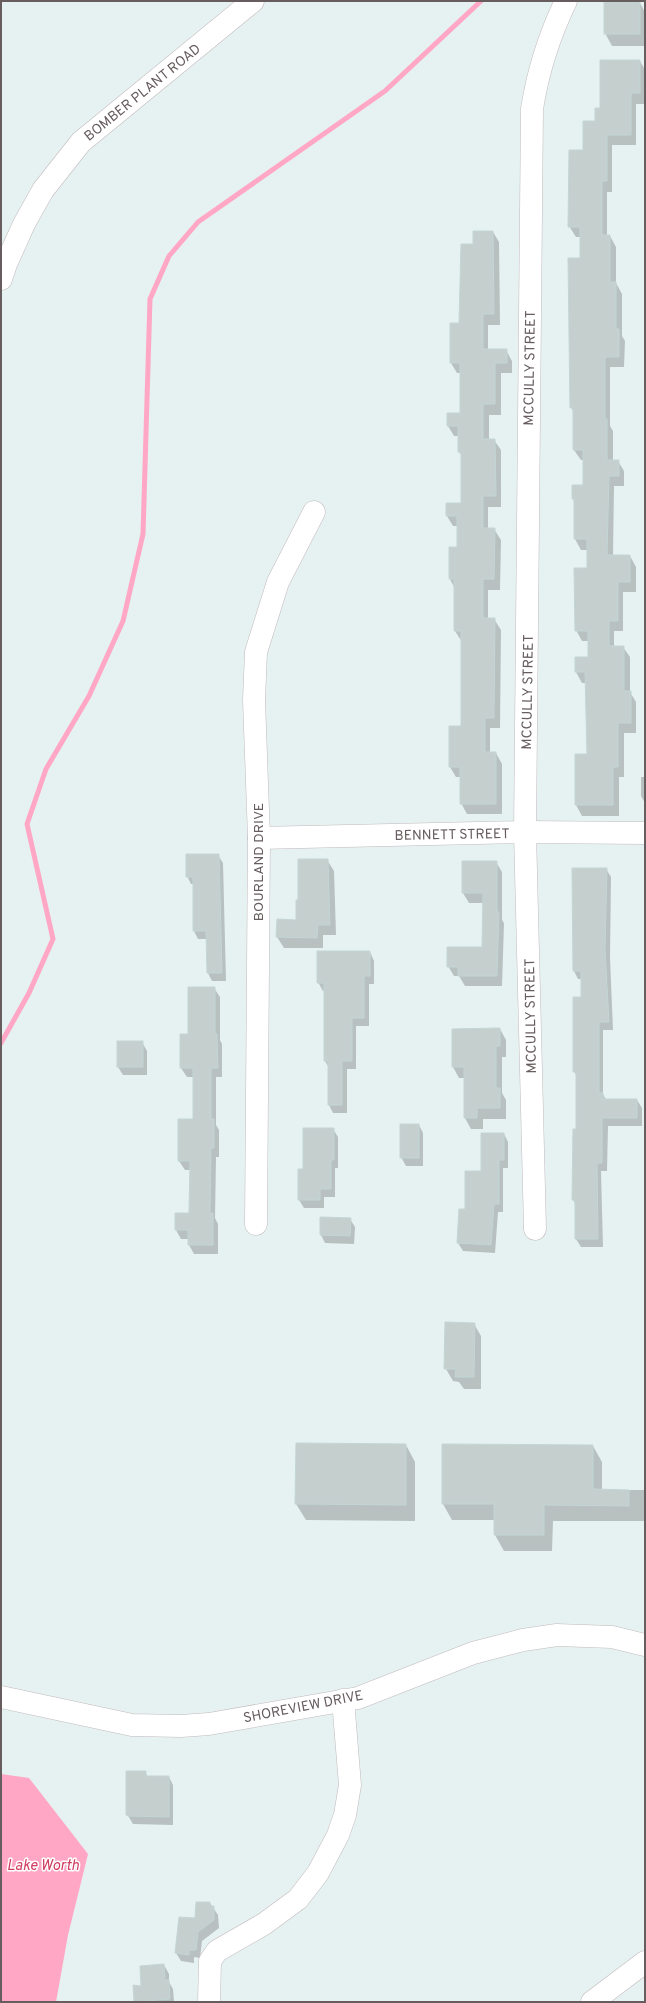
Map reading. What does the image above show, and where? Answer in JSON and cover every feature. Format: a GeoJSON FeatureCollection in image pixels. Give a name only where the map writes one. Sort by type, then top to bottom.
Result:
{"type":"FeatureCollection","features":[{"type":"Feature","properties":{"kind":"street","name":"BOMBER PLANT ROAD"},"geometry":{"type":"LineString","coordinates":[[1,279],[24,224],[44,190],[81,142],[253,1]]}},
{"type":"Feature","properties":{"kind":"street","name":"MCCULLY STREET"},"geometry":{"type":"LineString","coordinates":[[535,1229],[525,832],[532,109],[536,84],[545,50],[566,1]]}},
{"type":"Feature","properties":{"kind":"street","name":"BOURLAND DRIVE"},"geometry":{"type":"LineString","coordinates":[[256,1224],[259,838],[254,700],[256,652],[278,582],[314,512]]}},
{"type":"Feature","properties":{"kind":"street","name":"BENNETT STREET"},"geometry":{"type":"LineString","coordinates":[[259,838],[525,832],[645,833]]}},
{"type":"Feature","properties":{"kind":"street","name":"SHOREVIEW DRIVE"},"geometry":{"type":"LineString","coordinates":[[1,1697],[132,1725],[181,1726],[209,1724],[358,1698],[473,1653],[523,1640],[557,1635],[612,1637],[645,1645]]}},
{"type":"Feature","properties":{"kind":"street"},"geometry":{"type":"LineString","coordinates":[[209,2002],[210,1961],[217,1951],[264,1924],[298,1899],[318,1873],[338,1835],[345,1815],[350,1785],[342,1700]]}},
{"type":"Feature","properties":{"kind":"street"},"geometry":{"type":"LineString","coordinates":[[592,2002],[645,1962]]}},
{"type":"Feature","properties":{"kind":"water","name":"Lake Worth"},"geometry":{"type":"Polygon","coordinates":[[[1,1774],[29,1778],[88,1854],[68,1935],[56,2002],[1,2002],[1,1774]]]}},
{"type":"Feature","properties":{"kind":"building"},"geometry":{"type":"Polygon","coordinates":[[[604,2],[640,2],[640,34],[604,34],[604,2]]]}},
{"type":"Feature","properties":{"kind":"building"},"geometry":{"type":"Polygon","coordinates":[[[600,60],[640,60],[640,93],[631,93],[631,135],[607,135],[607,181],[602,181],[602,235],[610,235],[610,282],[616,282],[616,329],[619,329],[619,357],[605,357],[605,419],[607,419],[607,460],[619,460],[619,476],[609,476],[607,555],[630,555],[630,582],[618,582],[618,621],[609,621],[609,646],[624,646],[624,691],[631,691],[631,723],[618,723],[618,767],[613,767],[613,805],[575,805],[575,754],[587,754],[585,672],[575,672],[575,657],[588,657],[588,631],[575,631],[574,568],[587,568],[587,539],[574,539],[574,499],[572,499],[572,485],[583,485],[583,450],[573,450],[573,408],[570,408],[568,258],[580,258],[580,227],[568,227],[569,150],[583,150],[583,121],[595,121],[595,108],[600,108],[600,60]]]}},
{"type":"Feature","properties":{"kind":"building"},"geometry":{"type":"Polygon","coordinates":[[[473,231],[493,231],[494,314],[483,314],[483,349],[507,349],[507,363],[495,363],[495,404],[483,404],[483,439],[495,439],[496,496],[483,496],[483,528],[495,528],[494,579],[483,579],[483,618],[495,618],[494,718],[485,718],[485,752],[496,752],[496,804],[460,804],[460,767],[449,767],[449,726],[461,726],[461,631],[454,631],[454,579],[449,579],[449,547],[457,547],[457,516],[446,516],[446,503],[461,503],[461,452],[458,452],[458,426],[447,426],[447,413],[460,413],[460,363],[450,363],[450,323],[459,323],[461,244],[473,244],[473,231]]]}},
{"type":"Feature","properties":{"kind":"building"},"geometry":{"type":"Polygon","coordinates":[[[186,854],[219,854],[222,973],[207,973],[206,931],[193,931],[193,877],[186,877],[186,854]]]}},
{"type":"Feature","properties":{"kind":"building"},"geometry":{"type":"Polygon","coordinates":[[[298,859],[328,859],[330,925],[318,925],[317,938],[276,937],[277,919],[296,920],[296,900],[298,900],[298,859]]]}},
{"type":"Feature","properties":{"kind":"building"},"geometry":{"type":"Polygon","coordinates":[[[462,861],[497,861],[497,912],[499,912],[497,976],[458,976],[458,967],[447,967],[447,947],[482,947],[483,893],[462,893],[462,861]]]}},
{"type":"Feature","properties":{"kind":"building"},"geometry":{"type":"Polygon","coordinates":[[[572,868],[607,868],[605,949],[609,1022],[599,1022],[599,1093],[603,1093],[603,1099],[637,1099],[637,1118],[602,1119],[602,1163],[597,1163],[598,1239],[575,1239],[575,1200],[572,1200],[573,1129],[576,1129],[576,1072],[573,1072],[573,997],[581,997],[581,971],[573,971],[572,868]]]}},
{"type":"Feature","properties":{"kind":"building"},"geometry":{"type":"Polygon","coordinates":[[[317,951],[370,951],[370,976],[364,976],[364,1018],[352,1018],[352,1061],[342,1061],[342,1105],[328,1105],[328,1061],[324,1061],[324,983],[317,983],[317,951]]]}},
{"type":"Feature","properties":{"kind":"building"},"geometry":{"type":"Polygon","coordinates":[[[188,987],[215,987],[215,1034],[217,1034],[218,1068],[211,1068],[211,1119],[214,1119],[214,1148],[211,1148],[210,1213],[213,1213],[213,1245],[188,1245],[188,1230],[175,1230],[175,1213],[189,1213],[190,1161],[178,1161],[178,1119],[193,1119],[193,1068],[180,1068],[180,1034],[188,1034],[188,987]]]}},
{"type":"Feature","properties":{"kind":"building"},"geometry":{"type":"Polygon","coordinates":[[[500,1028],[500,1046],[496,1046],[496,1088],[500,1088],[500,1108],[477,1108],[477,1118],[464,1118],[464,1067],[452,1067],[452,1029],[500,1028]]]}},
{"type":"Feature","properties":{"kind":"building"},"geometry":{"type":"Polygon","coordinates":[[[117,1041],[143,1041],[143,1067],[117,1067],[117,1041]]]}},
{"type":"Feature","properties":{"kind":"building"},"geometry":{"type":"Polygon","coordinates":[[[400,1124],[419,1124],[419,1158],[400,1158],[400,1124]]]}},
{"type":"Feature","properties":{"kind":"building"},"geometry":{"type":"Polygon","coordinates":[[[303,1128],[334,1128],[334,1160],[331,1160],[331,1189],[320,1189],[320,1200],[298,1200],[298,1169],[303,1169],[303,1128]]]}},
{"type":"Feature","properties":{"kind":"building"},"geometry":{"type":"Polygon","coordinates":[[[481,1133],[504,1133],[504,1160],[499,1160],[499,1204],[494,1204],[491,1245],[457,1243],[459,1209],[465,1209],[465,1171],[481,1171],[481,1133]]]}},
{"type":"Feature","properties":{"kind":"building"},"geometry":{"type":"Polygon","coordinates":[[[320,1217],[351,1218],[350,1236],[320,1235],[320,1217]]]}},
{"type":"Feature","properties":{"kind":"building"},"geometry":{"type":"Polygon","coordinates":[[[445,1322],[475,1323],[474,1377],[455,1377],[456,1369],[444,1369],[445,1322]]]}},
{"type":"Feature","properties":{"kind":"building"},"geometry":{"type":"Polygon","coordinates":[[[296,1443],[406,1444],[406,1505],[295,1504],[296,1443]]]}},
{"type":"Feature","properties":{"kind":"building"},"geometry":{"type":"Polygon","coordinates":[[[442,1444],[593,1445],[593,1489],[629,1490],[629,1506],[544,1505],[544,1535],[494,1535],[494,1504],[442,1504],[442,1444]]]}},
{"type":"Feature","properties":{"kind":"building"},"geometry":{"type":"Polygon","coordinates":[[[126,1771],[146,1771],[146,1776],[169,1776],[169,1817],[126,1815],[126,1771]]]}},
{"type":"Feature","properties":{"kind":"building"},"geometry":{"type":"Polygon","coordinates":[[[196,1902],[210,1902],[210,1906],[214,1906],[214,1920],[198,1932],[196,1950],[189,1950],[189,1955],[175,1953],[179,1917],[195,1918],[196,1902]]]}},
{"type":"Feature","properties":{"kind":"building"},"geometry":{"type":"Polygon","coordinates":[[[164,1964],[165,1980],[169,1980],[170,1999],[134,2002],[133,1985],[141,1986],[140,1966],[164,1964]]]}},
{"type":"Feature","properties":{"kind":"waterway"},"geometry":{"type":"LineString","coordinates":[[1,1043],[29,993],[53,939],[27,824],[46,769],[89,696],[123,621],[143,534],[150,299],[169,256],[198,222],[385,91],[481,1]]}}]}
